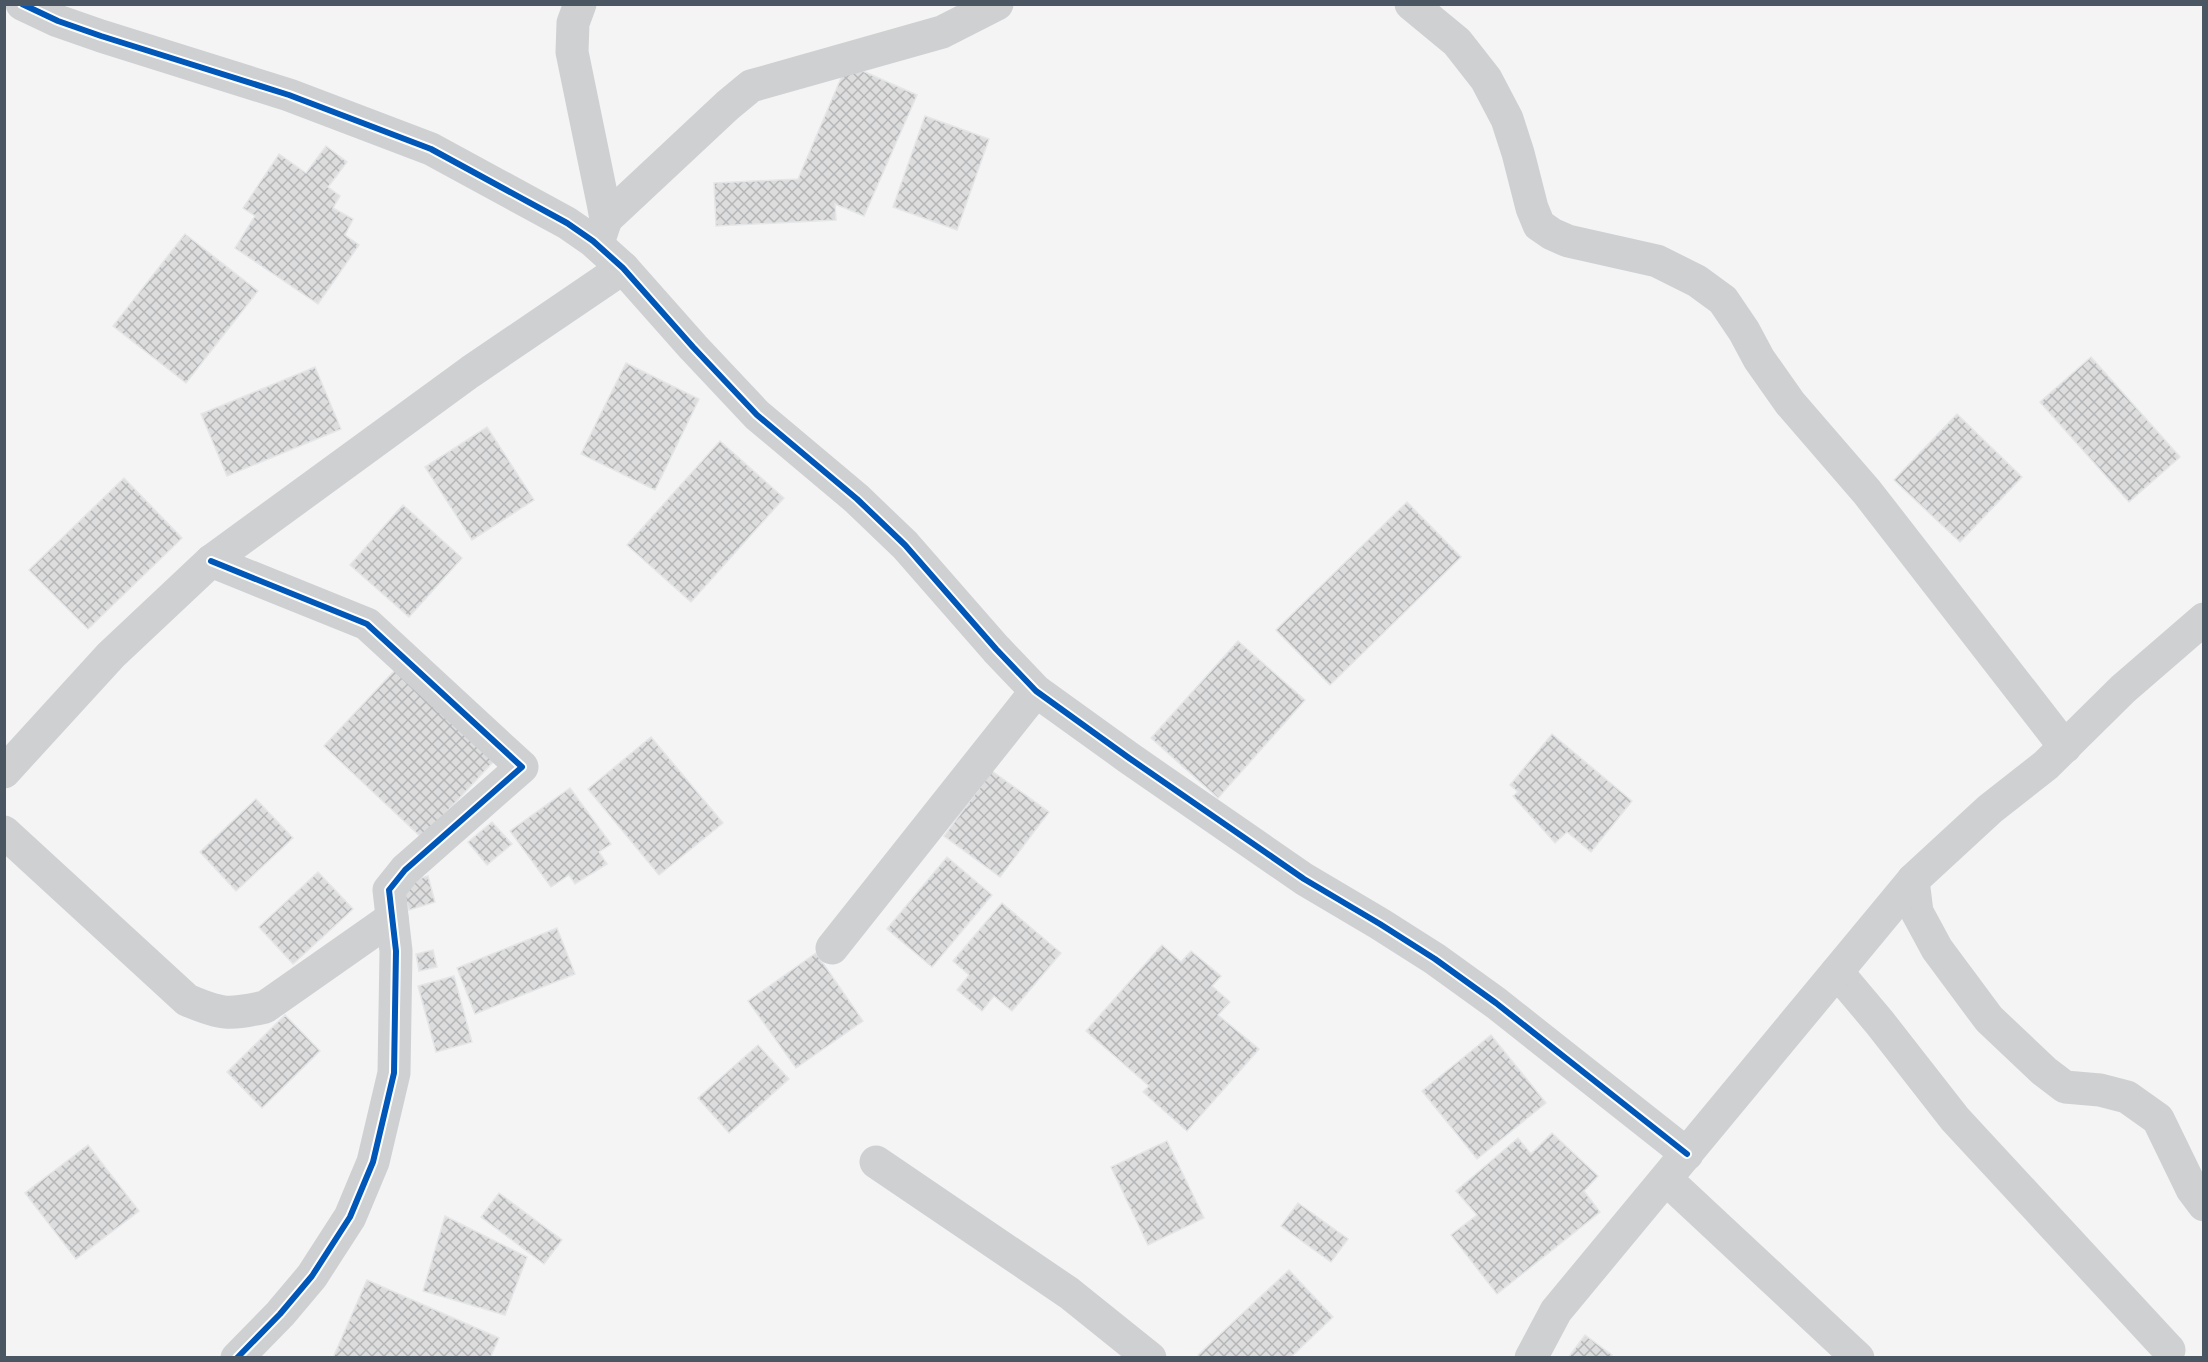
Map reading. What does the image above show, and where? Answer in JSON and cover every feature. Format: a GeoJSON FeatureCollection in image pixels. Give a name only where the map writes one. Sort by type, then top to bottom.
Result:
{"type":"FeatureCollection","features":[{"type":"Feature","properties":{"kind":"street"},"geometry":{"type":"LineString","coordinates":[[22,4],[58,21],[290,95],[432,149],[567,223],[602,232]]}},
{"type":"Feature","properties":{"kind":"street"},"geometry":{"type":"LineString","coordinates":[[580,4],[573,23],[572,52],[602,232],[623,268],[757,415],[857,499],[905,545],[996,650],[1035,691],[1304,879],[1435,959],[1496,1003],[1687,1154]]}},
{"type":"Feature","properties":{"kind":"street"},"geometry":{"type":"LineString","coordinates":[[602,232],[694,136],[751,86],[942,32],[998,4]]}},
{"type":"Feature","properties":{"kind":"street"},"geometry":{"type":"LineString","coordinates":[[1411,4],[1457,42],[1486,79],[1507,119],[1539,225],[1568,241],[1657,261],[1697,281],[1723,300],[1759,359],[1790,403],[1867,492],[2065,747]]}},
{"type":"Feature","properties":{"kind":"street"},"geometry":{"type":"LineString","coordinates":[[4,772],[111,655],[211,561],[470,372],[623,268]]}},
{"type":"Feature","properties":{"kind":"street"},"geometry":{"type":"LineString","coordinates":[[211,561],[367,624],[522,767],[405,870],[389,890],[396,951],[394,1073],[373,1162],[350,1217],[312,1276],[280,1314],[237,1358]]}},
{"type":"Feature","properties":{"kind":"street"},"geometry":{"type":"LineString","coordinates":[[1532,1358],[1556,1311],[1913,880],[1990,809],[2046,765],[2123,689],[2204,619]]}},
{"type":"Feature","properties":{"kind":"street"},"geometry":{"type":"LineString","coordinates":[[832,948],[1035,691]]}},
{"type":"Feature","properties":{"kind":"street"},"geometry":{"type":"LineString","coordinates":[[4,832],[187,1000],[217,1013],[265,1007],[392,918]]}},
{"type":"Feature","properties":{"kind":"street"},"geometry":{"type":"LineString","coordinates":[[1913,880],[1917,912],[1937,949],[1989,1019],[2044,1071],[2065,1087],[2100,1090],[2127,1097],[2158,1119],[2192,1189],[2204,1205]]}},
{"type":"Feature","properties":{"kind":"street"},"geometry":{"type":"LineString","coordinates":[[1837,972],[1955,1119],[2169,1350]]}},
{"type":"Feature","properties":{"kind":"street"},"geometry":{"type":"LineString","coordinates":[[876,1162],[1069,1293],[1150,1358]]}},
{"type":"Feature","properties":{"kind":"street"},"geometry":{"type":"LineString","coordinates":[[1666,1179],[1858,1358]]}},
{"type":"Feature","properties":{"kind":"building"},"geometry":{"type":"Polygon","coordinates":[[[847,64],[917,95],[864,216],[835,204],[836,220],[716,226],[714,183],[798,179],[847,64]]]}},
{"type":"Feature","properties":{"kind":"building"},"geometry":{"type":"Polygon","coordinates":[[[925,116],[989,139],[957,230],[893,207],[925,116]]]}},
{"type":"Feature","properties":{"kind":"building"},"geometry":{"type":"Polygon","coordinates":[[[326,146],[347,162],[328,187],[340,196],[333,208],[353,219],[345,235],[359,245],[318,304],[235,248],[255,216],[243,208],[279,154],[306,173],[326,146]]]}},
{"type":"Feature","properties":{"kind":"building"},"geometry":{"type":"Polygon","coordinates":[[[185,234],[258,291],[186,383],[113,326],[185,234]]]}},
{"type":"Feature","properties":{"kind":"building"},"geometry":{"type":"Polygon","coordinates":[[[2091,357],[2180,457],[2129,502],[2040,402],[2091,357]]]}},
{"type":"Feature","properties":{"kind":"building"},"geometry":{"type":"Polygon","coordinates":[[[626,363],[699,399],[655,490],[581,454],[626,363]]]}},
{"type":"Feature","properties":{"kind":"building"},"geometry":{"type":"Polygon","coordinates":[[[315,367],[341,429],[227,476],[201,414],[315,367]]]}},
{"type":"Feature","properties":{"kind":"building"},"geometry":{"type":"Polygon","coordinates":[[[1957,414],[2022,477],[1960,542],[1894,480],[1957,414]]]}},
{"type":"Feature","properties":{"kind":"building"},"geometry":{"type":"Polygon","coordinates":[[[487,427],[534,500],[472,540],[425,467],[487,427]]]}},
{"type":"Feature","properties":{"kind":"building"},"geometry":{"type":"Polygon","coordinates":[[[720,441],[784,498],[691,602],[627,545],[720,441]]]}},
{"type":"Feature","properties":{"kind":"building"},"geometry":{"type":"Polygon","coordinates":[[[124,478],[182,538],[88,629],[29,570],[124,478]]]}},
{"type":"Feature","properties":{"kind":"building"},"geometry":{"type":"Polygon","coordinates":[[[1407,502],[1461,557],[1330,685],[1276,630],[1407,502]]]}},
{"type":"Feature","properties":{"kind":"building"},"geometry":{"type":"Polygon","coordinates":[[[403,505],[462,558],[409,617],[350,565],[403,505]]]}},
{"type":"Feature","properties":{"kind":"building"},"geometry":{"type":"Polygon","coordinates":[[[1238,641],[1305,700],[1218,798],[1151,738],[1238,641]]]}},
{"type":"Feature","properties":{"kind":"building"},"geometry":{"type":"Polygon","coordinates":[[[395,670],[494,761],[422,838],[324,746],[395,670]]]}},
{"type":"Feature","properties":{"kind":"building"},"geometry":{"type":"Polygon","coordinates":[[[1552,734],[1632,801],[1591,852],[1567,832],[1555,843],[1513,796],[1518,792],[1510,785],[1552,734]]]}},
{"type":"Feature","properties":{"kind":"building"},"geometry":{"type":"Polygon","coordinates":[[[651,737],[723,823],[659,875],[588,789],[651,737]]]}},
{"type":"Feature","properties":{"kind":"building"},"geometry":{"type":"Polygon","coordinates":[[[992,771],[1049,812],[1000,877],[944,836],[992,771]]]}},
{"type":"Feature","properties":{"kind":"building"},"geometry":{"type":"Polygon","coordinates":[[[570,788],[611,844],[599,852],[607,864],[575,884],[569,875],[551,887],[510,831],[570,788]]]}},
{"type":"Feature","properties":{"kind":"building"},"geometry":{"type":"Polygon","coordinates":[[[256,799],[293,838],[236,891],[200,852],[256,799]]]}},
{"type":"Feature","properties":{"kind":"building"},"geometry":{"type":"Polygon","coordinates":[[[492,822],[512,844],[487,865],[468,842],[492,822]]]}},
{"type":"Feature","properties":{"kind":"building"},"geometry":{"type":"Polygon","coordinates":[[[947,857],[992,895],[932,967],[887,929],[947,857]]]}},
{"type":"Feature","properties":{"kind":"building"},"geometry":{"type":"Polygon","coordinates":[[[318,872],[353,909],[293,964],[259,927],[318,872]]]}},
{"type":"Feature","properties":{"kind":"building"},"geometry":{"type":"Polygon","coordinates":[[[428,876],[435,902],[409,910],[401,884],[428,876]]]}},
{"type":"Feature","properties":{"kind":"building"},"geometry":{"type":"Polygon","coordinates":[[[1002,903],[1061,953],[1012,1011],[994,996],[982,1011],[957,990],[969,975],[953,961],[1002,903]]]}},
{"type":"Feature","properties":{"kind":"building"},"geometry":{"type":"Polygon","coordinates":[[[557,928],[575,974],[475,1014],[457,968],[557,928]]]}},
{"type":"Feature","properties":{"kind":"building"},"geometry":{"type":"Polygon","coordinates":[[[1162,945],[1181,962],[1191,951],[1221,976],[1212,986],[1230,1002],[1218,1015],[1259,1049],[1187,1131],[1143,1092],[1149,1086],[1086,1031],[1162,945]]]}},
{"type":"Feature","properties":{"kind":"building"},"geometry":{"type":"Polygon","coordinates":[[[433,950],[437,967],[419,971],[416,954],[433,950]]]}},
{"type":"Feature","properties":{"kind":"building"},"geometry":{"type":"Polygon","coordinates":[[[816,953],[863,1021],[796,1068],[748,1001],[816,953]]]}},
{"type":"Feature","properties":{"kind":"building"},"geometry":{"type":"Polygon","coordinates":[[[454,976],[472,1042],[436,1052],[418,986],[454,976]]]}},
{"type":"Feature","properties":{"kind":"building"},"geometry":{"type":"Polygon","coordinates":[[[285,1015],[320,1051],[262,1108],[227,1072],[285,1015]]]}},
{"type":"Feature","properties":{"kind":"building"},"geometry":{"type":"Polygon","coordinates":[[[1491,1035],[1546,1103],[1477,1159],[1422,1091],[1491,1035]]]}},
{"type":"Feature","properties":{"kind":"building"},"geometry":{"type":"Polygon","coordinates":[[[758,1045],[789,1079],[729,1133],[698,1098],[758,1045]]]}},
{"type":"Feature","properties":{"kind":"building"},"geometry":{"type":"Polygon","coordinates":[[[1552,1133],[1598,1176],[1584,1191],[1600,1212],[1497,1294],[1451,1235],[1477,1215],[1456,1191],[1518,1138],[1531,1154],[1552,1133]]]}},
{"type":"Feature","properties":{"kind":"building"},"geometry":{"type":"Polygon","coordinates":[[[1167,1141],[1204,1218],[1148,1245],[1111,1167],[1167,1141]]]}},
{"type":"Feature","properties":{"kind":"building"},"geometry":{"type":"Polygon","coordinates":[[[88,1145],[139,1211],[76,1259],[25,1193],[88,1145]]]}},
{"type":"Feature","properties":{"kind":"building"},"geometry":{"type":"Polygon","coordinates":[[[499,1193],[562,1240],[544,1264],[481,1217],[499,1193]]]}},
{"type":"Feature","properties":{"kind":"building"},"geometry":{"type":"Polygon","coordinates":[[[1298,1203],[1348,1239],[1331,1262],[1281,1226],[1298,1203]]]}},
{"type":"Feature","properties":{"kind":"building"},"geometry":{"type":"Polygon","coordinates":[[[445,1216],[527,1257],[505,1315],[423,1291],[445,1216]]]}},
{"type":"Feature","properties":{"kind":"building"},"geometry":{"type":"Polygon","coordinates":[[[1289,1270],[1333,1317],[1290,1358],[1201,1358],[1198,1355],[1289,1270]]]}},
{"type":"Feature","properties":{"kind":"building"},"geometry":{"type":"Polygon","coordinates":[[[367,1280],[499,1338],[490,1358],[333,1358],[367,1280]]]}},
{"type":"Feature","properties":{"kind":"building"},"geometry":{"type":"Polygon","coordinates":[[[1585,1335],[1612,1355],[1611,1358],[1568,1358],[1585,1335]]]}},
{"type":"Feature","properties":{"kind":"cycle path"},"geometry":{"type":"LineString","coordinates":[[22,4],[58,21],[289,95],[431,149],[567,223],[593,241],[623,268],[757,415],[857,499],[905,545],[1036,691],[1304,879],[1435,959],[1496,1003],[1687,1154]]}},
{"type":"Feature","properties":{"kind":"cycle path"},"geometry":{"type":"LineString","coordinates":[[211,561],[367,624],[522,767],[405,870],[389,890],[396,951],[394,1073],[373,1162],[350,1217],[312,1276],[280,1314],[237,1358]]}}]}
